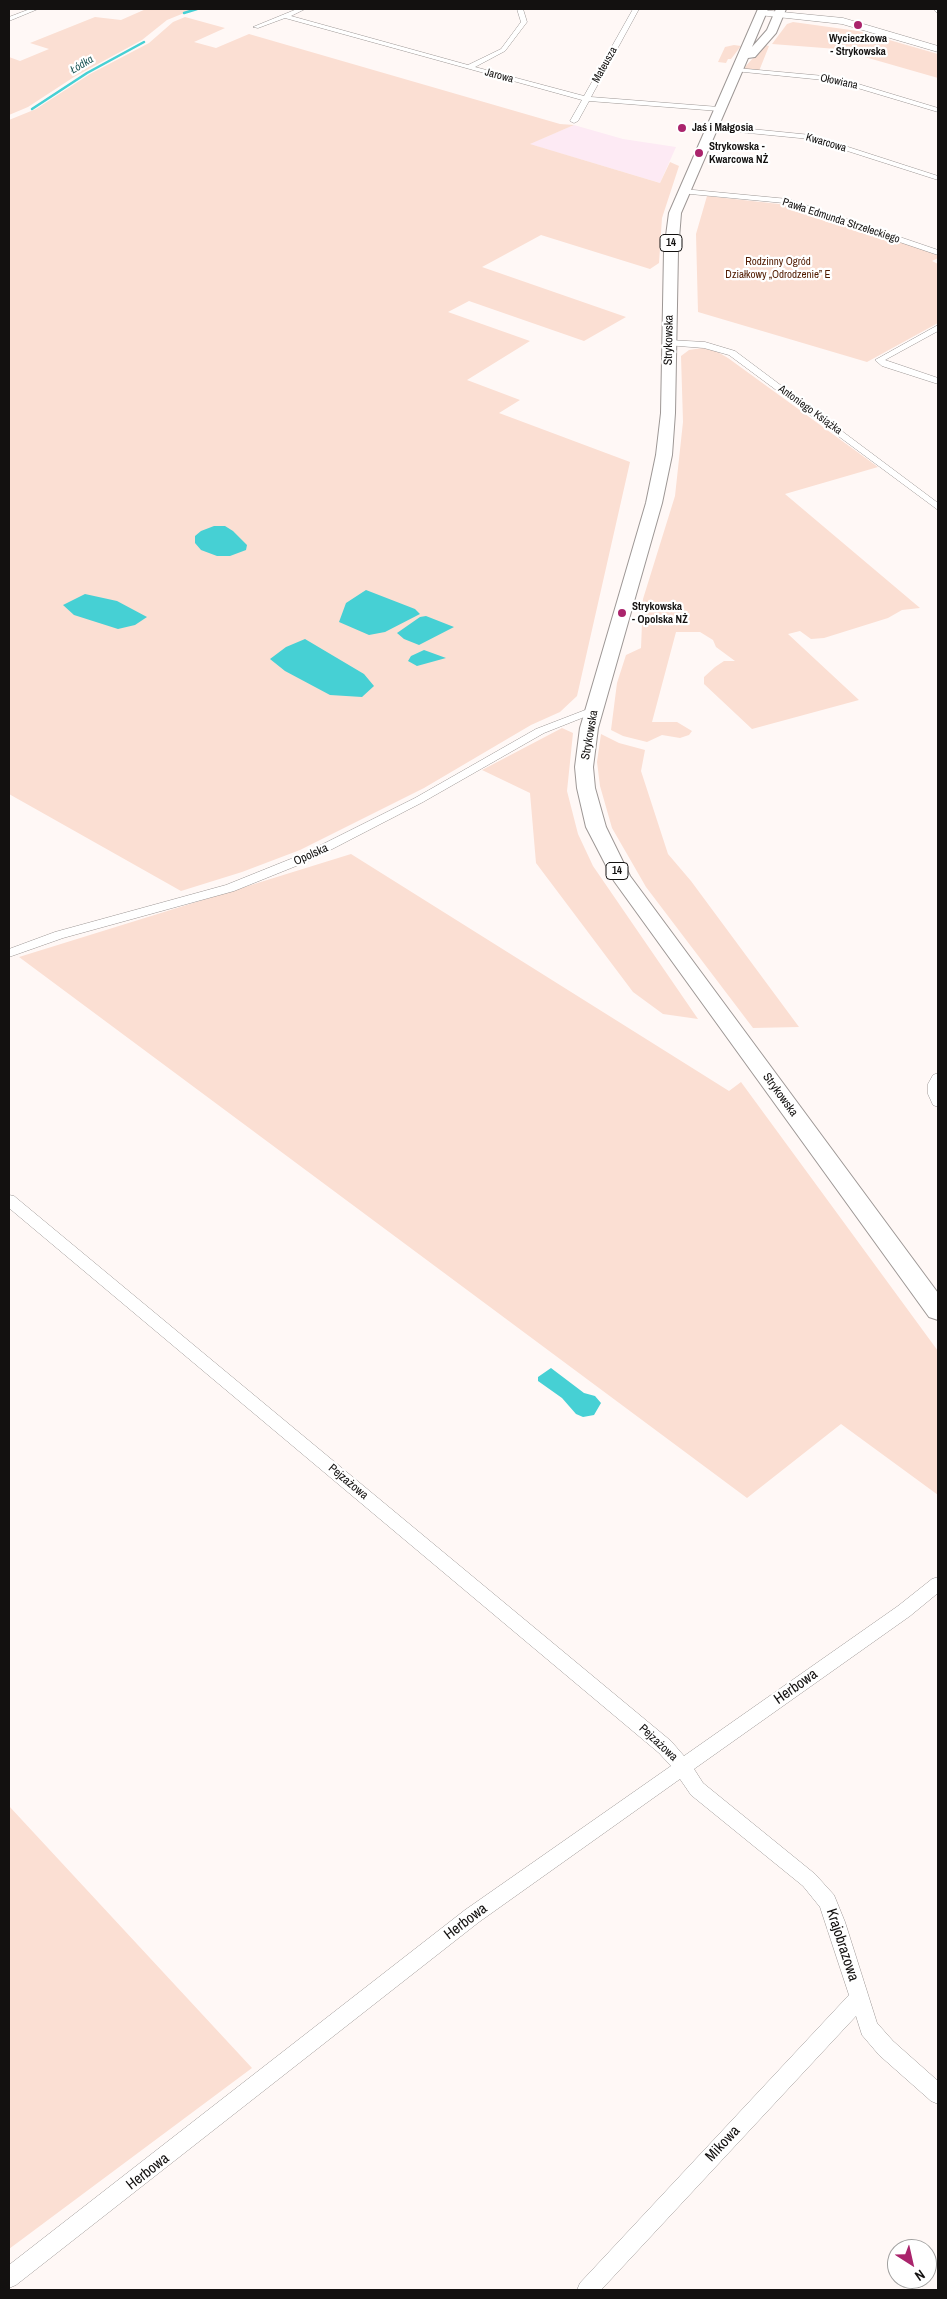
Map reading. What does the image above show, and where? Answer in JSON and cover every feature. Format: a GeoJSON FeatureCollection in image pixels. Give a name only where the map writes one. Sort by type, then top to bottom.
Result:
{"type":"FeatureCollection","features":[{"type":"Feature","properties":{"kind":"main road","name":"Strykowska"},"geometry":{"type":"LineString","coordinates":[[762,13],[683,191],[676,213],[672,238],[668,421],[660,479],[585,746],[586,788],[596,827],[616,869],[636,900],[938,1311]]}},
{"type":"Feature","properties":{"kind":"main road","name":"Strykowska"},"geometry":{"type":"LineString","coordinates":[[736,70],[767,38],[779,14]]}},
{"type":"Feature","properties":{"kind":"street"},"geometry":{"type":"LineString","coordinates":[[9,19],[35,9]]}},
{"type":"Feature","properties":{"kind":"street"},"geometry":{"type":"LineString","coordinates":[[256,27],[302,9]]}},
{"type":"Feature","properties":{"kind":"street"},"geometry":{"type":"LineString","coordinates":[[470,67],[503,50],[524,22],[520,9]]}},
{"type":"Feature","properties":{"kind":"street","name":"Mateusza"},"geometry":{"type":"LineString","coordinates":[[574,121],[636,9]]}},
{"type":"Feature","properties":{"kind":"street"},"geometry":{"type":"LineString","coordinates":[[762,13],[779,14],[881,32],[938,49]]}},
{"type":"Feature","properties":{"kind":"street","name":"Jarowa"},"geometry":{"type":"LineString","coordinates":[[285,16],[586,99],[719,109]]}},
{"type":"Feature","properties":{"kind":"street","name":"Ołowiana"},"geometry":{"type":"LineString","coordinates":[[736,70],[835,79],[938,110]]}},
{"type":"Feature","properties":{"kind":"street","name":"Kwarcowa"},"geometry":{"type":"LineString","coordinates":[[711,127],[811,137],[938,178]]}},
{"type":"Feature","properties":{"kind":"street","name":"Pawła Edmunda Strzeleckiego"},"geometry":{"type":"LineString","coordinates":[[683,191],[785,201],[938,253]]}},
{"type":"Feature","properties":{"kind":"street"},"geometry":{"type":"LineString","coordinates":[[938,328],[880,358],[880,361],[938,381]]}},
{"type":"Feature","properties":{"kind":"street","name":"Antoniego Książka"},"geometry":{"type":"LineString","coordinates":[[669,343],[704,345],[732,353],[938,507]]}},
{"type":"Feature","properties":{"kind":"street","name":"Opolska"},"geometry":{"type":"LineString","coordinates":[[9,954],[59,935],[230,888],[307,857],[419,800],[540,731],[594,710]]}},
{"type":"Feature","properties":{"kind":"street"},"geometry":{"type":"LineString","coordinates":[[938,1078],[935,1084],[935,1094],[938,1102]]}},
{"type":"Feature","properties":{"kind":"street","name":"Pejzażowa"},"geometry":{"type":"LineString","coordinates":[[9,1200],[665,1747],[683,1768]]}},
{"type":"Feature","properties":{"kind":"street","name":"Herbowa"},"geometry":{"type":"LineString","coordinates":[[9,2278],[472,1916],[904,1611],[938,1584]]}},
{"type":"Feature","properties":{"kind":"street","name":"Krajobrazowa"},"geometry":{"type":"LineString","coordinates":[[683,1768],[697,1789],[809,1880],[827,1901],[836,1922],[870,2028],[886,2048],[938,2094]]}},
{"type":"Feature","properties":{"kind":"street","name":"Mikowa"},"geometry":{"type":"LineString","coordinates":[[587,2290],[859,1998]]}},
{"type":"Feature","properties":{"kind":"shaded area"},"geometry":{"type":"Polygon","coordinates":[[[574,125],[623,139],[676,147],[660,183],[529,144],[574,125]]]}},
{"type":"Feature","properties":{"kind":"green space"},"geometry":{"type":"Polygon","coordinates":[[[146,9],[194,9],[167,20],[142,40],[74,77],[28,107],[9,115],[9,57],[20,61],[49,49],[30,43],[95,17],[121,20],[146,9]]]}},
{"type":"Feature","properties":{"kind":"green space"},"geometry":{"type":"Polygon","coordinates":[[[185,17],[225,28],[194,42],[216,48],[249,34],[560,124],[574,125],[530,144],[660,183],[670,162],[679,166],[662,218],[659,263],[650,269],[541,235],[482,267],[626,317],[584,341],[469,301],[448,312],[530,341],[467,380],[520,400],[499,413],[630,462],[577,696],[560,712],[531,725],[424,788],[300,850],[242,872],[181,891],[9,794],[9,120],[36,109],[90,74],[149,43],[173,22],[185,17]]]}},
{"type":"Feature","properties":{"kind":"green space"},"geometry":{"type":"Polygon","coordinates":[[[793,22],[858,31],[938,54],[938,78],[837,49],[772,44],[787,24],[793,22]]]}},
{"type":"Feature","properties":{"kind":"green space"},"geometry":{"type":"Polygon","coordinates":[[[765,45],[769,46],[759,71],[743,69],[765,45]]]}},
{"type":"Feature","properties":{"kind":"green space"},"geometry":{"type":"Polygon","coordinates":[[[741,46],[731,59],[728,59],[726,63],[718,62],[725,47],[741,46]]]}},
{"type":"Feature","properties":{"kind":"green space","name":"Rodzinny Ogród Działkowy „Odrodzenie” E"},"geometry":{"type":"Polygon","coordinates":[[[707,196],[797,206],[938,255],[938,258],[932,261],[938,264],[938,323],[867,362],[698,312],[696,234],[707,196]]]}},
{"type":"Feature","properties":{"kind":"green space"},"geometry":{"type":"Polygon","coordinates":[[[702,348],[716,351],[728,358],[878,467],[785,494],[920,608],[902,610],[888,618],[824,638],[811,639],[800,631],[788,634],[859,700],[752,729],[704,684],[704,677],[715,667],[724,661],[735,661],[716,647],[713,640],[700,632],[676,632],[652,722],[677,722],[692,731],[689,735],[680,738],[662,735],[647,742],[623,736],[611,730],[617,683],[626,655],[641,648],[643,599],[675,496],[683,422],[681,356],[689,350],[702,348]]]}},
{"type":"Feature","properties":{"kind":"green space"},"geometry":{"type":"Polygon","coordinates":[[[562,728],[573,733],[567,791],[578,834],[593,866],[698,1019],[663,1014],[633,992],[536,863],[530,793],[482,770],[562,728]]]}},
{"type":"Feature","properties":{"kind":"green space"},"geometry":{"type":"Polygon","coordinates":[[[601,734],[619,743],[645,750],[641,771],[668,854],[691,881],[799,1027],[753,1028],[646,887],[612,828],[600,786],[597,762],[601,734]]]}},
{"type":"Feature","properties":{"kind":"green space"},"geometry":{"type":"Polygon","coordinates":[[[351,854],[729,1091],[741,1082],[938,1351],[938,1495],[841,1424],[747,1498],[19,957],[351,854]]]}},
{"type":"Feature","properties":{"kind":"green space"},"geometry":{"type":"Polygon","coordinates":[[[9,1806],[252,2068],[9,2249],[9,1806]]]}},
{"type":"Feature","properties":{"kind":"water"},"geometry":{"type":"Polygon","coordinates":[[[214,526],[225,526],[233,531],[247,545],[246,550],[230,556],[217,556],[201,550],[195,543],[195,536],[201,531],[214,526]]]}},
{"type":"Feature","properties":{"kind":"water"},"geometry":{"type":"Polygon","coordinates":[[[366,590],[415,609],[420,614],[385,632],[369,635],[339,622],[346,603],[366,590]]]}},
{"type":"Feature","properties":{"kind":"water"},"geometry":{"type":"Polygon","coordinates":[[[85,594],[117,601],[147,617],[135,625],[118,629],[74,615],[63,605],[85,594]]]}},
{"type":"Feature","properties":{"kind":"water"},"geometry":{"type":"Polygon","coordinates":[[[426,616],[454,627],[419,645],[404,639],[397,633],[420,617],[426,616]]]}},
{"type":"Feature","properties":{"kind":"water"},"geometry":{"type":"Polygon","coordinates":[[[305,639],[364,674],[374,686],[362,697],[330,695],[285,671],[270,659],[286,647],[305,639]]]}},
{"type":"Feature","properties":{"kind":"water"},"geometry":{"type":"Polygon","coordinates":[[[424,650],[446,658],[417,666],[408,661],[411,656],[424,650]]]}},
{"type":"Feature","properties":{"kind":"water"},"geometry":{"type":"Polygon","coordinates":[[[551,1368],[584,1393],[595,1396],[601,1403],[594,1415],[583,1417],[576,1414],[562,1398],[538,1381],[538,1377],[551,1368]]]}},
{"type":"Feature","properties":{"kind":"waterway","name":"Łódka"},"geometry":{"type":"LineString","coordinates":[[184,13],[197,9]]}},
{"type":"Feature","properties":{"kind":"waterway","name":"Łódka"},"geometry":{"type":"LineString","coordinates":[[32,109],[87,73],[144,42]]}},
{"type":"Feature","properties":{"kind":"place","name":"Wycieczkowa - Strykowska"},"geometry":{"type":"Point","coordinates":[858,25]}},
{"type":"Feature","properties":{"kind":"place","name":"Jaś i Małgosia"},"geometry":{"type":"Point","coordinates":[682,128]}},
{"type":"Feature","properties":{"kind":"place","name":"Strykowska - Kwarcowa NŻ"},"geometry":{"type":"Point","coordinates":[699,153]}},
{"type":"Feature","properties":{"kind":"place","name":"Strykowska - Opolska NŻ"},"geometry":{"type":"Point","coordinates":[622,613]}}]}
